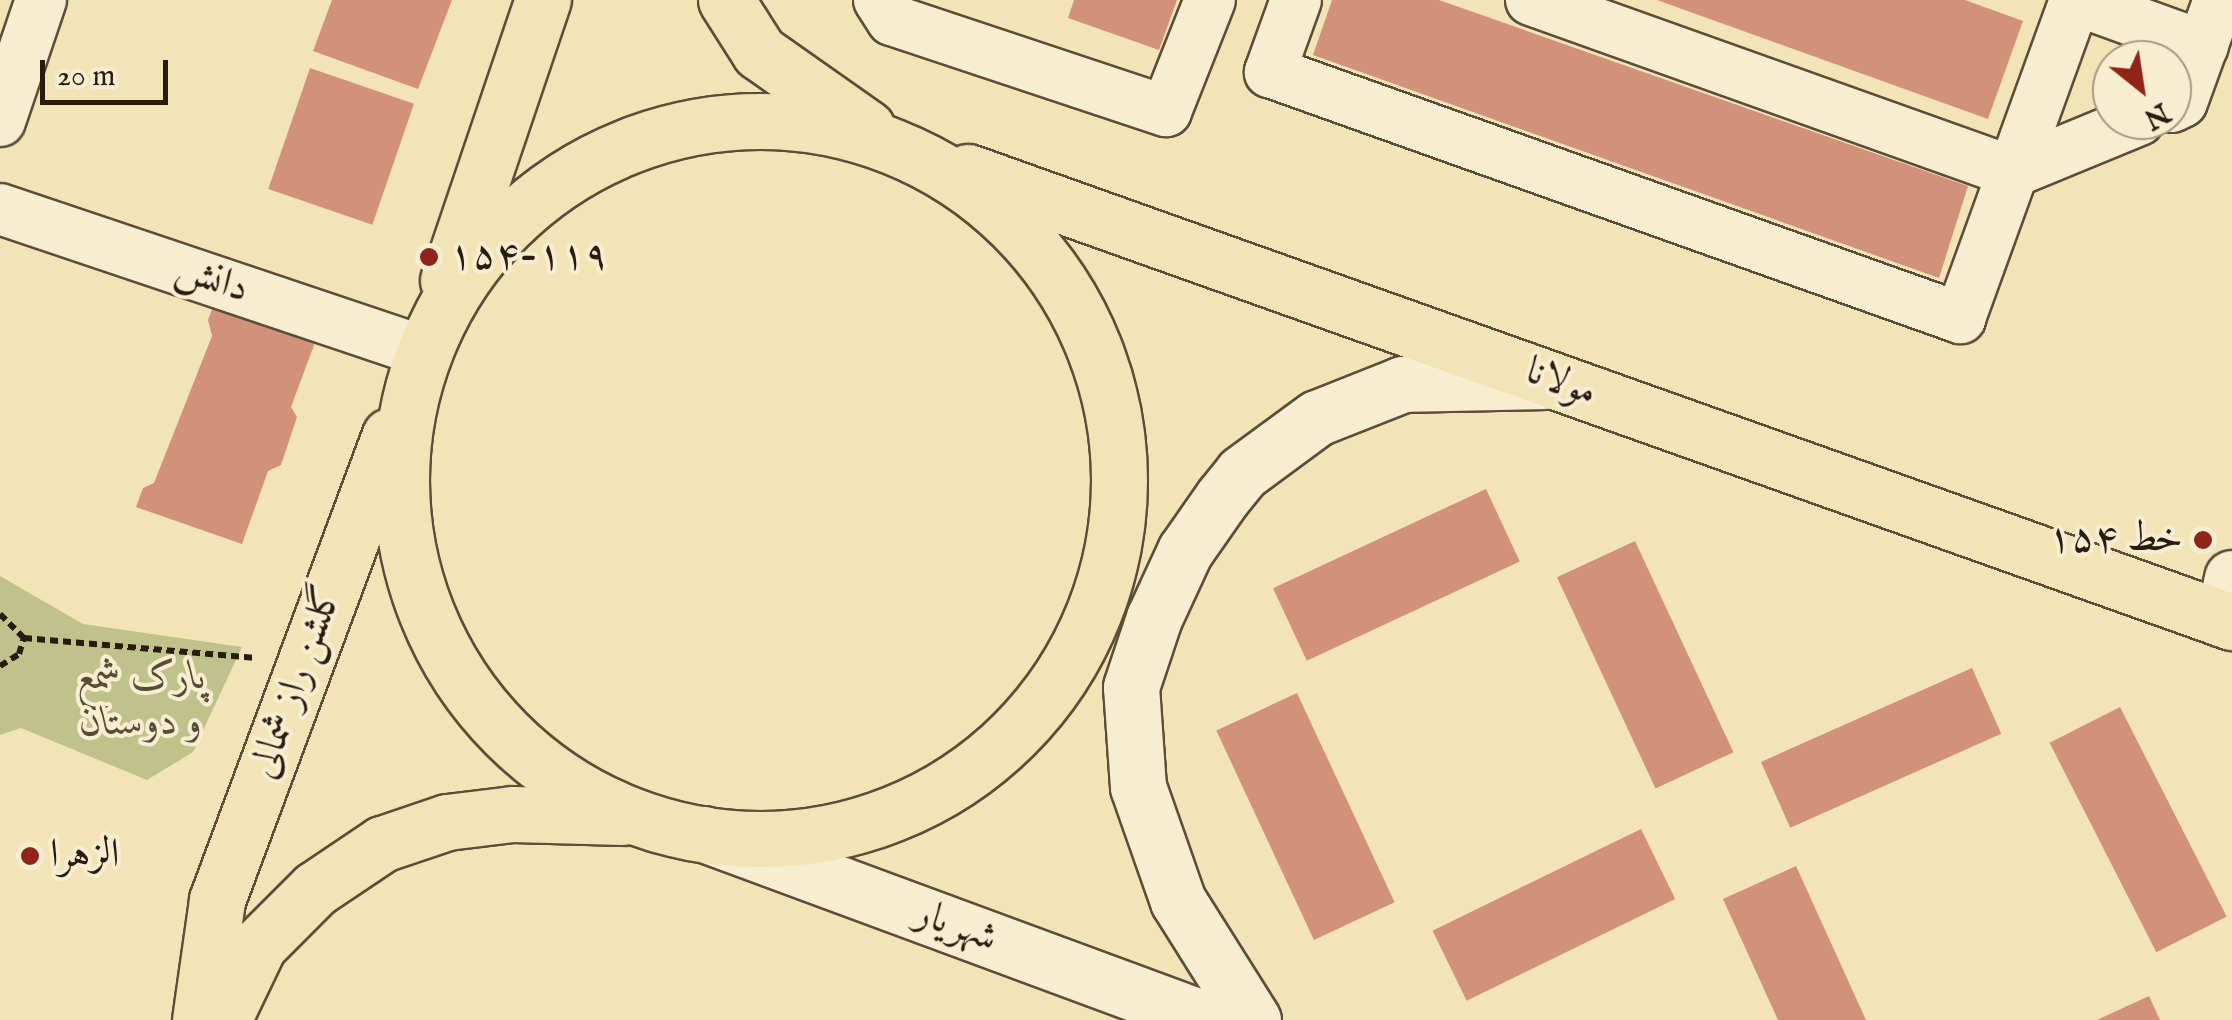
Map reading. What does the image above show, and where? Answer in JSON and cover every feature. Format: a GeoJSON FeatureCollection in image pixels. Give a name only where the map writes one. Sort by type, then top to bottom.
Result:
{"type":"FeatureCollection","features":[{"type":"Feature","properties":{"kind":"main road"},"geometry":{"type":"LineString","coordinates":[[543,0],[423,352],[401,443],[402,518],[430,628],[479,708],[547,772],[630,817]]}},
{"type":"Feature","properties":{"kind":"main road"},"geometry":{"type":"LineString","coordinates":[[223,1020],[258,946],[314,888],[382,844],[447,822],[496,816],[630,817],[704,834],[816,836],[906,809],[986,760],[1052,692],[1096,608],[1119,518],[1116,424],[1090,333],[1041,253],[973,188],[890,144],[759,52],[726,0]]}},
{"type":"Feature","properties":{"kind":"main road"},"geometry":{"type":"LineString","coordinates":[[423,352],[468,269],[520,214],[614,152],[704,124],[798,122],[890,144]]}},
{"type":"Feature","properties":{"kind":"main road","name":"مولانا"},"geometry":{"type":"LineString","coordinates":[[890,144],[1557,382],[2229,606]]}},
{"type":"Feature","properties":{"kind":"main road","name":"گلشن راز شمالی"},"geometry":{"type":"LineString","coordinates":[[200,1020],[217,900],[302,661],[423,352]]}},
{"type":"Feature","properties":{"kind":"main road"},"geometry":{"type":"LineString","coordinates":[[1254,1020],[1178,901],[1152,839],[1130,752],[1131,687],[1185,551],[1242,474],[1342,407],[1403,384],[1557,382]]}},
{"type":"Feature","properties":{"kind":"main road","name":"شهریار"},"geometry":{"type":"LineString","coordinates":[[704,834],[1207,1020]]}},
{"type":"Feature","properties":{"kind":"street"},"geometry":{"type":"LineString","coordinates":[[0,121],[41,0]]}},
{"type":"Feature","properties":{"kind":"street"},"geometry":{"type":"LineString","coordinates":[[879,0],[892,20],[1166,112],[1210,0]]}},
{"type":"Feature","properties":{"kind":"street"},"geometry":{"type":"LineString","coordinates":[[1296,0],[1270,72],[1960,318],[2075,0],[2211,23],[2192,75]]}},
{"type":"Feature","properties":{"kind":"street"},"geometry":{"type":"LineString","coordinates":[[1531,0],[2012,172],[2092,139]]}},
{"type":"Feature","properties":{"kind":"street","name":"دانش"},"geometry":{"type":"LineString","coordinates":[[0,209],[423,352]]}},
{"type":"Feature","properties":{"kind":"path"},"geometry":{"type":"LineString","coordinates":[[0,614],[24,638],[302,661]]}},
{"type":"Feature","properties":{"kind":"path"},"geometry":{"type":"LineString","coordinates":[[0,666],[19,654],[24,638]]}},
{"type":"Feature","properties":{"kind":"green space","name":"پارک شمع و دوستان"},"geometry":{"type":"Polygon","coordinates":[[[0,576],[83,624],[242,647],[193,752],[147,780],[21,728],[0,735],[0,576]]]}},
{"type":"Feature","properties":{"kind":"building"},"geometry":{"type":"Polygon","coordinates":[[[332,0],[452,0],[418,89],[313,51],[332,0]]]}},
{"type":"Feature","properties":{"kind":"building"},"geometry":{"type":"Polygon","coordinates":[[[1074,0],[1177,0],[1159,50],[1068,18],[1074,0]]]}},
{"type":"Feature","properties":{"kind":"building"},"geometry":{"type":"Polygon","coordinates":[[[1332,0],[1439,0],[1968,186],[1939,278],[1313,55],[1332,0]]]}},
{"type":"Feature","properties":{"kind":"building"},"geometry":{"type":"Polygon","coordinates":[[[1657,0],[1965,0],[2023,21],[1988,119],[1657,0]]]}},
{"type":"Feature","properties":{"kind":"building"},"geometry":{"type":"Polygon","coordinates":[[[310,68],[414,104],[372,225],[268,189],[310,68]]]}},
{"type":"Feature","properties":{"kind":"building"},"geometry":{"type":"Polygon","coordinates":[[[216,299],[317,337],[291,407],[297,417],[281,465],[268,471],[242,544],[136,507],[143,488],[154,483],[212,336],[208,320],[216,299]]]}},
{"type":"Feature","properties":{"kind":"building"},"geometry":{"type":"Polygon","coordinates":[[[1486,489],[1520,562],[1307,661],[1273,588],[1486,489]]]}},
{"type":"Feature","properties":{"kind":"building"},"geometry":{"type":"Polygon","coordinates":[[[1635,541],[1733,752],[1656,789],[1557,577],[1635,541]]]}},
{"type":"Feature","properties":{"kind":"building"},"geometry":{"type":"Polygon","coordinates":[[[1972,668],[2001,734],[1790,828],[1761,762],[1972,668]]]}},
{"type":"Feature","properties":{"kind":"building"},"geometry":{"type":"Polygon","coordinates":[[[1297,693],[1395,902],[1314,940],[1216,731],[1297,693]]]}},
{"type":"Feature","properties":{"kind":"building"},"geometry":{"type":"Polygon","coordinates":[[[2120,707],[2227,916],[2156,952],[2050,743],[2120,707]]]}},
{"type":"Feature","properties":{"kind":"building"},"geometry":{"type":"Polygon","coordinates":[[[1641,829],[1675,899],[1467,1001],[1432,931],[1641,829]]]}},
{"type":"Feature","properties":{"kind":"building"},"geometry":{"type":"Polygon","coordinates":[[[1796,866],[1866,1020],[1778,1020],[1723,899],[1796,866]]]}},
{"type":"Feature","properties":{"kind":"building"},"geometry":{"type":"Polygon","coordinates":[[[2149,996],[2160,1020],[2097,1020],[2149,996]]]}},
{"type":"Feature","properties":{"kind":"place","name":"۱۵۴-۱۱۹"},"geometry":{"type":"Point","coordinates":[429,257]}},
{"type":"Feature","properties":{"kind":"place","name":"خط ۱۵۴"},"geometry":{"type":"Point","coordinates":[2203,540]}},
{"type":"Feature","properties":{"kind":"place","name":"الزهرا"},"geometry":{"type":"Point","coordinates":[30,856]}}]}
